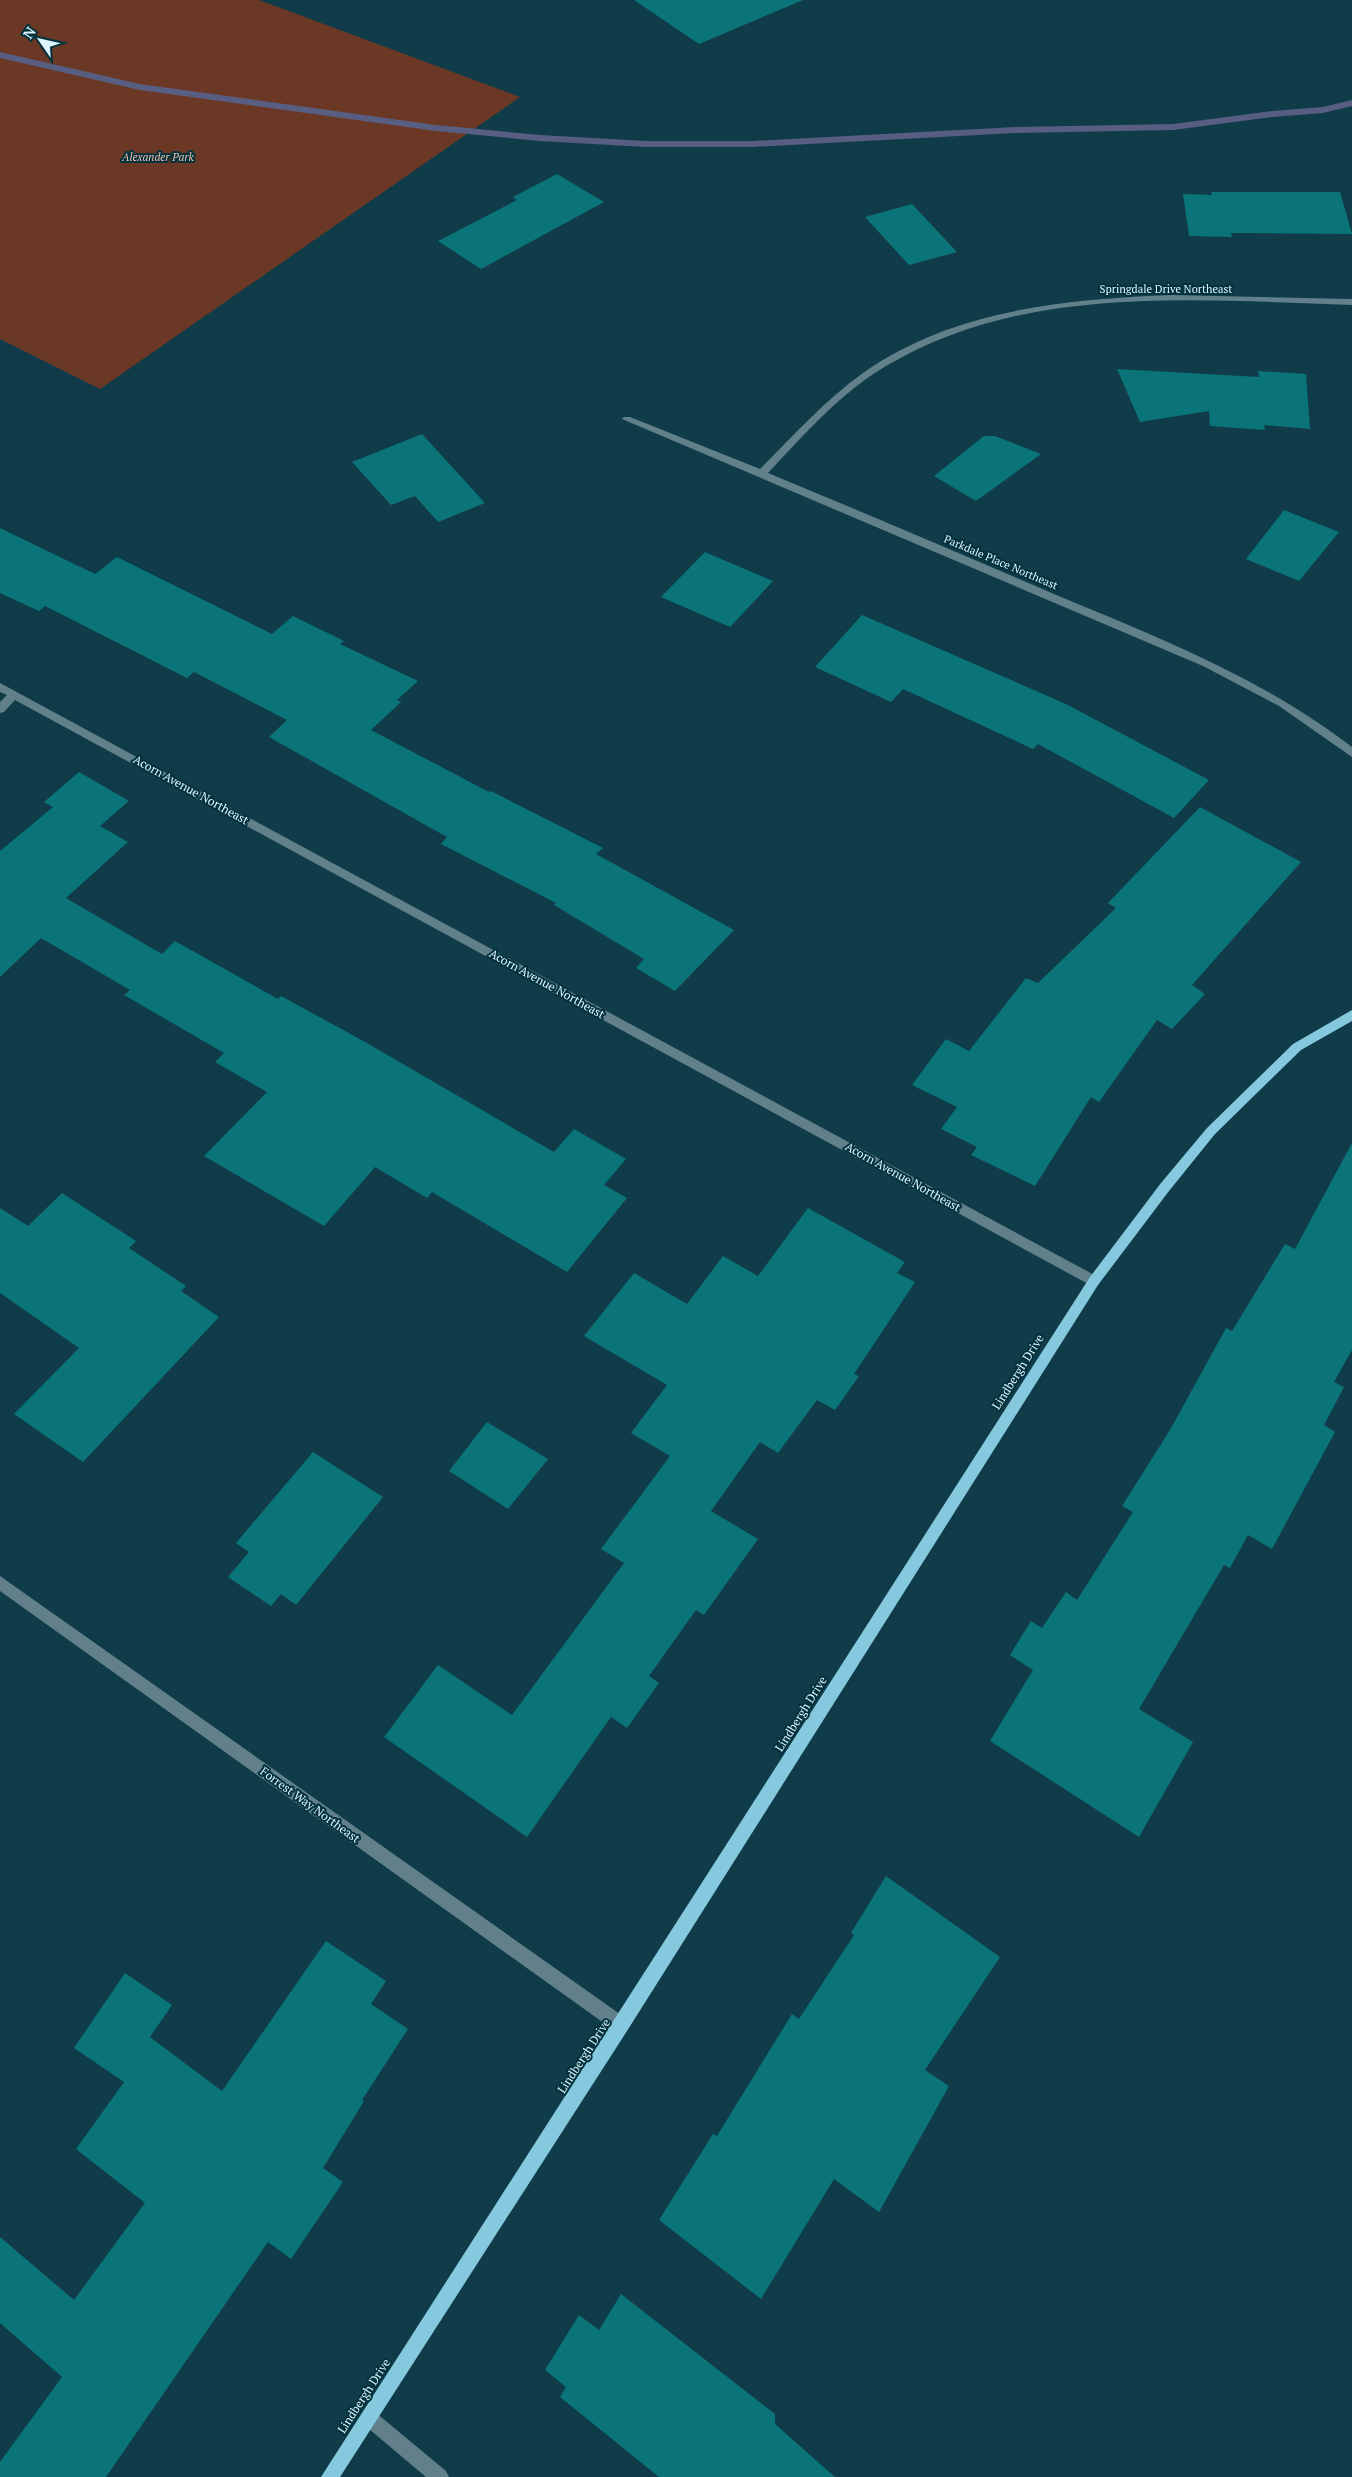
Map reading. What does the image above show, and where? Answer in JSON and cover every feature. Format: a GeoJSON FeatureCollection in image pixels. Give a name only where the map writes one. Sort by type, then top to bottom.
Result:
{"type":"FeatureCollection","features":[{"type":"Feature","properties":{"kind":"main road","name":"Lindbergh Drive"},"geometry":{"type":"LineString","coordinates":[[330,2477],[621,2026],[1094,1281],[1165,1187],[1211,1131],[1297,1047],[1352,1015]]}},
{"type":"Feature","properties":{"kind":"street","name":"Springdale Drive Northeast"},"geometry":{"type":"LineString","coordinates":[[762,472],[839,397],[883,364],[953,331],[1025,310],[1090,300],[1152,298],[1352,302]]}},
{"type":"Feature","properties":{"kind":"street","name":"Parkdale Place Northeast"},"geometry":{"type":"LineString","coordinates":[[627,419],[762,472],[1202,662],[1275,699],[1336,739],[1352,753]]}},
{"type":"Feature","properties":{"kind":"street","name":"Acorn Avenue Northeast"},"geometry":{"type":"LineString","coordinates":[[0,687],[1094,1281]]}},
{"type":"Feature","properties":{"kind":"street"},"geometry":{"type":"LineString","coordinates":[[0,709],[14,694]]}},
{"type":"Feature","properties":{"kind":"street","name":"Forrest Way Northeast"},"geometry":{"type":"LineString","coordinates":[[0,1583],[621,2026]]}},
{"type":"Feature","properties":{"kind":"street"},"geometry":{"type":"LineString","coordinates":[[369,2418],[440,2477]]}},
{"type":"Feature","properties":{"kind":"green space","name":"Alexander Park"},"geometry":{"type":"Polygon","coordinates":[[[0,0],[259,0],[520,97],[100,389],[0,339],[0,0]]]}},
{"type":"Feature","properties":{"kind":"building"},"geometry":{"type":"Polygon","coordinates":[[[634,0],[803,0],[699,44],[634,0]]]}},
{"type":"Feature","properties":{"kind":"building"},"geometry":{"type":"Polygon","coordinates":[[[557,174],[604,202],[481,269],[438,241],[517,200],[513,197],[557,174]]]}},
{"type":"Feature","properties":{"kind":"building"},"geometry":{"type":"Polygon","coordinates":[[[1211,192],[1340,192],[1352,234],[1231,233],[1232,237],[1189,236],[1183,194],[1212,195],[1211,192]]]}},
{"type":"Feature","properties":{"kind":"building"},"geometry":{"type":"Polygon","coordinates":[[[912,204],[957,252],[909,265],[865,217],[912,204]]]}},
{"type":"Feature","properties":{"kind":"building"},"geometry":{"type":"Polygon","coordinates":[[[1117,369],[1259,377],[1258,371],[1306,374],[1310,429],[1264,425],[1265,430],[1210,426],[1209,411],[1140,422],[1117,369]]]}},
{"type":"Feature","properties":{"kind":"building"},"geometry":{"type":"Polygon","coordinates":[[[422,434],[485,503],[438,522],[415,496],[391,505],[352,462],[422,434]]]}},
{"type":"Feature","properties":{"kind":"building"},"geometry":{"type":"Polygon","coordinates":[[[984,436],[995,436],[1041,454],[976,501],[934,476],[984,436]]]}},
{"type":"Feature","properties":{"kind":"building"},"geometry":{"type":"Polygon","coordinates":[[[1284,510],[1339,532],[1299,581],[1246,559],[1284,510]]]}},
{"type":"Feature","properties":{"kind":"building"},"geometry":{"type":"Polygon","coordinates":[[[0,528],[95,574],[117,557],[272,634],[293,616],[344,641],[340,644],[418,681],[397,700],[401,702],[371,730],[489,792],[491,791],[603,848],[596,854],[734,930],[675,991],[636,968],[644,959],[554,905],[556,903],[441,844],[447,837],[269,737],[287,720],[194,672],[187,678],[45,606],[39,611],[0,593],[0,528]]]}},
{"type":"Feature","properties":{"kind":"building"},"geometry":{"type":"Polygon","coordinates":[[[705,552],[773,581],[730,627],[661,597],[705,552]]]}},
{"type":"Feature","properties":{"kind":"building"},"geometry":{"type":"Polygon","coordinates":[[[862,615],[1066,704],[1209,780],[1174,818],[1038,744],[1033,749],[903,689],[891,702],[815,667],[862,615]]]}},
{"type":"Feature","properties":{"kind":"building"},"geometry":{"type":"Polygon","coordinates":[[[79,772],[129,801],[100,826],[128,842],[66,898],[162,954],[175,941],[278,999],[281,996],[367,1043],[554,1152],[574,1129],[626,1159],[604,1185],[627,1198],[567,1272],[432,1192],[427,1198],[375,1167],[324,1226],[204,1156],[267,1092],[215,1062],[224,1053],[124,995],[130,990],[41,938],[0,977],[0,851],[53,807],[44,802],[79,772]]]}},
{"type":"Feature","properties":{"kind":"building"},"geometry":{"type":"Polygon","coordinates":[[[1200,807],[1301,862],[1192,985],[1205,994],[1172,1029],[1157,1020],[1099,1102],[1091,1097],[1035,1186],[971,1155],[977,1147],[941,1129],[957,1107],[912,1085],[946,1039],[969,1051],[1026,978],[1038,983],[1116,908],[1108,903],[1200,807]]]}},
{"type":"Feature","properties":{"kind":"building"},"geometry":{"type":"Polygon","coordinates":[[[1352,1143],[1352,1350],[1334,1382],[1344,1387],[1324,1425],[1335,1432],[1272,1549],[1248,1535],[1230,1568],[1224,1565],[1139,1709],[1193,1742],[1139,1837],[990,1741],[1033,1670],[1010,1655],[1031,1621],[1042,1628],[1066,1592],[1077,1600],[1133,1512],[1122,1506],[1170,1430],[1226,1328],[1232,1331],[1285,1244],[1295,1249],[1352,1143]]]}},
{"type":"Feature","properties":{"kind":"building"},"geometry":{"type":"Polygon","coordinates":[[[62,1193],[136,1241],[129,1248],[186,1286],[181,1291],[219,1317],[83,1462],[14,1414],[79,1348],[0,1293],[0,1208],[28,1226],[62,1193]]]}},
{"type":"Feature","properties":{"kind":"building"},"geometry":{"type":"Polygon","coordinates":[[[808,1208],[905,1262],[897,1273],[915,1282],[854,1374],[859,1376],[835,1410],[817,1400],[778,1453],[760,1442],[711,1511],[758,1539],[704,1615],[696,1610],[649,1676],[659,1683],[627,1728],[611,1717],[527,1837],[384,1737],[438,1665],[512,1715],[624,1563],[601,1549],[670,1456],[631,1433],[667,1385],[584,1336],[634,1273],[687,1304],[723,1256],[758,1276],[808,1208]]]}},
{"type":"Feature","properties":{"kind":"building"},"geometry":{"type":"Polygon","coordinates":[[[487,1422],[548,1459],[508,1509],[449,1471],[487,1422]]]}},
{"type":"Feature","properties":{"kind":"building"},"geometry":{"type":"Polygon","coordinates":[[[313,1452],[383,1497],[296,1605],[281,1594],[271,1606],[228,1577],[249,1552],[236,1543],[313,1452]]]}},
{"type":"Feature","properties":{"kind":"building"},"geometry":{"type":"Polygon","coordinates":[[[886,1876],[1000,1957],[925,2070],[949,2086],[879,2212],[834,2179],[761,2299],[659,2220],[713,2134],[717,2136],[792,2014],[799,2019],[854,1935],[851,1933],[886,1876]]]}},
{"type":"Feature","properties":{"kind":"building"},"geometry":{"type":"Polygon","coordinates":[[[326,1941],[386,1981],[371,2004],[408,2029],[362,2100],[364,2101],[323,2168],[343,2182],[291,2259],[268,2242],[106,2477],[0,2477],[0,2462],[62,2377],[0,2323],[0,2237],[74,2300],[145,2203],[76,2149],[124,2082],[74,2048],[125,1973],[172,2005],[150,2037],[222,2091],[326,1941]]]}},
{"type":"Feature","properties":{"kind":"building"},"geometry":{"type":"Polygon","coordinates":[[[621,2294],[775,2414],[775,2424],[835,2477],[659,2477],[560,2397],[566,2387],[545,2370],[579,2315],[599,2330],[621,2294]]]}},
{"type":"Feature","properties":{"kind":"waterway"},"geometry":{"type":"LineString","coordinates":[[0,55],[93,78],[140,87],[436,128],[540,138],[646,144],[752,144],[1015,130],[1173,127],[1272,114],[1323,110],[1352,103]]}}]}
